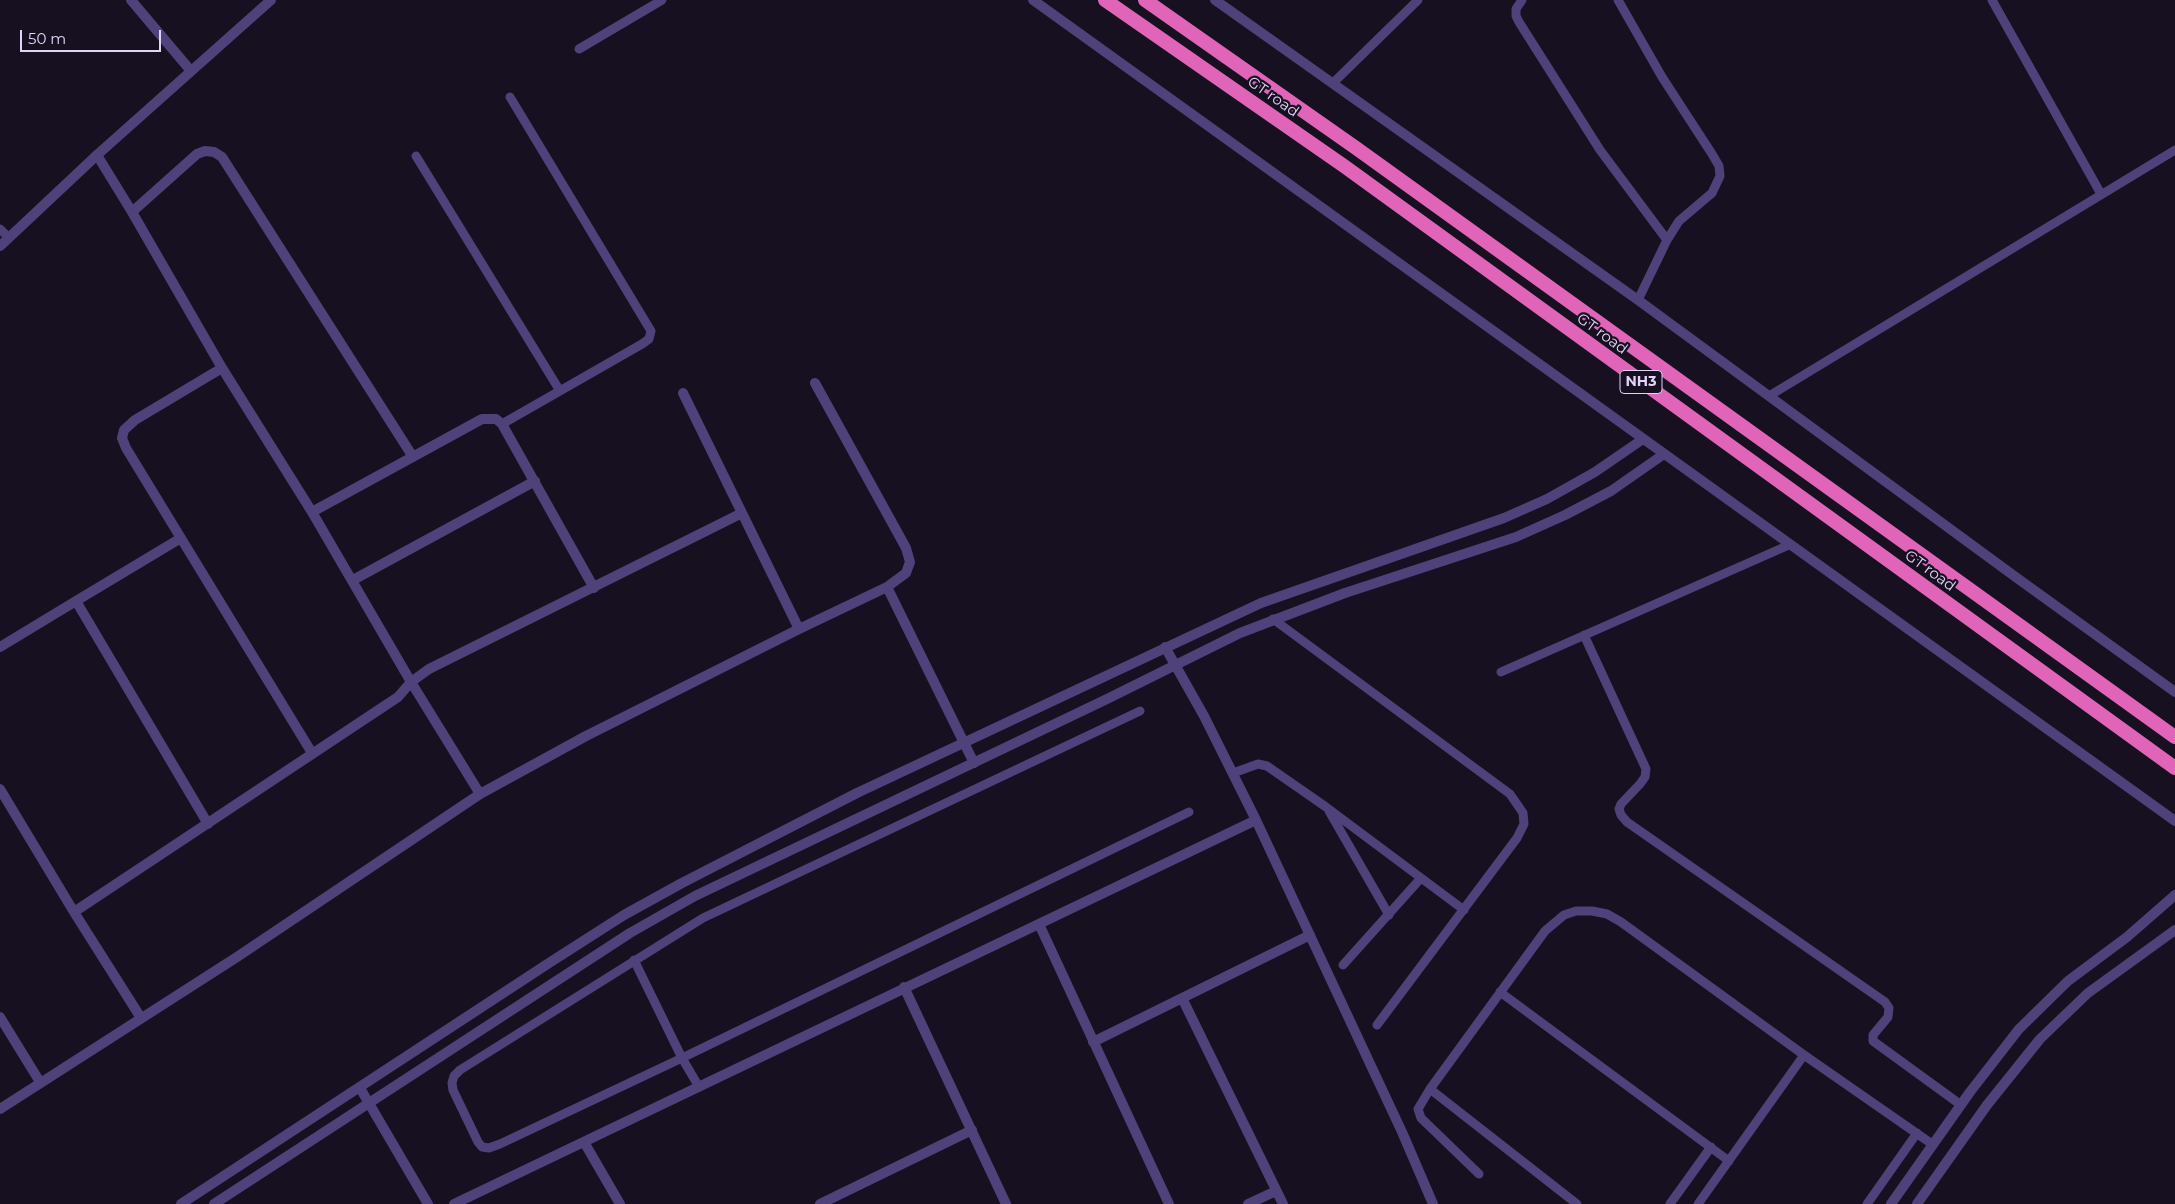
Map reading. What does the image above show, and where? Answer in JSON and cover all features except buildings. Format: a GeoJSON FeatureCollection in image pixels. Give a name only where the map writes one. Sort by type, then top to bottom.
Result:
{"type":"FeatureCollection","features":[{"type":"Feature","properties":{"kind":"highway","name":"GT road"},"geometry":{"type":"LineString","coordinates":[[1105,0],[1344,166],[2175,768]]}},
{"type":"Feature","properties":{"kind":"highway","name":"GT road"},"geometry":{"type":"LineString","coordinates":[[1145,0],[1356,148],[2175,737]]}},
{"type":"Feature","properties":{"kind":"street"},"geometry":{"type":"LineString","coordinates":[[131,0],[191,71]]}},
{"type":"Feature","properties":{"kind":"street"},"geometry":{"type":"LineString","coordinates":[[0,246],[97,155],[271,0]]}},
{"type":"Feature","properties":{"kind":"street"},"geometry":{"type":"LineString","coordinates":[[1033,0],[2175,821]]}},
{"type":"Feature","properties":{"kind":"street"},"geometry":{"type":"LineString","coordinates":[[1216,0],[1638,300],[2175,692]]}},
{"type":"Feature","properties":{"kind":"street"},"geometry":{"type":"LineString","coordinates":[[132,212],[197,154],[206,151],[214,152],[222,157],[413,457]]}},
{"type":"Feature","properties":{"kind":"street"},"geometry":{"type":"LineString","coordinates":[[97,155],[222,368],[312,512],[411,682],[480,794]]}},
{"type":"Feature","properties":{"kind":"street"},"geometry":{"type":"LineString","coordinates":[[222,368],[135,420],[124,430],[122,438],[126,448],[312,754]]}},
{"type":"Feature","properties":{"kind":"street"},"geometry":{"type":"LineString","coordinates":[[0,1109],[237,957],[480,794],[586,736],[887,587],[906,574],[910,562],[906,548],[815,383]]}},
{"type":"Feature","properties":{"kind":"street"},"geometry":{"type":"LineString","coordinates":[[683,393],[800,629]]}},
{"type":"Feature","properties":{"kind":"street"},"geometry":{"type":"LineString","coordinates":[[312,512],[482,419],[496,419],[502,424],[594,588]]}},
{"type":"Feature","properties":{"kind":"street"},"geometry":{"type":"LineString","coordinates":[[181,1204],[624,915],[682,883],[857,793],[1261,603],[1547,499],[1595,472],[1643,439]]}},
{"type":"Feature","properties":{"kind":"street"},"geometry":{"type":"LineString","coordinates":[[214,1204],[227,1200],[369,1104],[630,933],[694,896],[1273,619],[1345,593],[1516,537],[1565,515],[1611,490],[1664,454]]}},
{"type":"Feature","properties":{"kind":"street"},"geometry":{"type":"LineString","coordinates":[[353,580],[535,481]]}},
{"type":"Feature","properties":{"kind":"street"},"geometry":{"type":"LineString","coordinates":[[74,912],[398,697],[411,682],[429,670],[742,512]]}},
{"type":"Feature","properties":{"kind":"street"},"geometry":{"type":"LineString","coordinates":[[0,647],[181,538]]}},
{"type":"Feature","properties":{"kind":"street"},"geometry":{"type":"LineString","coordinates":[[887,587],[974,763]]}},
{"type":"Feature","properties":{"kind":"street"},"geometry":{"type":"LineString","coordinates":[[76,601],[208,824]]}},
{"type":"Feature","properties":{"kind":"street"},"geometry":{"type":"LineString","coordinates":[[1165,647],[1204,716],[1256,820],[1402,1132],[1433,1204]]}},
{"type":"Feature","properties":{"kind":"street"},"geometry":{"type":"LineString","coordinates":[[0,789],[141,1018]]}},
{"type":"Feature","properties":{"kind":"street"},"geometry":{"type":"LineString","coordinates":[[454,1204],[1256,820]]}},
{"type":"Feature","properties":{"kind":"street"},"geometry":{"type":"LineString","coordinates":[[1893,1203],[1932,1144],[2019,1028],[2068,981],[2127,937],[2175,894]]}},
{"type":"Feature","properties":{"kind":"street"},"geometry":{"type":"LineString","coordinates":[[1039,924],[1169,1204]]}},
{"type":"Feature","properties":{"kind":"street"},"geometry":{"type":"LineString","coordinates":[[1917,1204],[1987,1105],[2040,1039],[2088,993],[2175,930]]}},
{"type":"Feature","properties":{"kind":"street"},"geometry":{"type":"LineString","coordinates":[[1094,1042],[1310,935]]}},
{"type":"Feature","properties":{"kind":"street"},"geometry":{"type":"LineString","coordinates":[[904,987],[1006,1204]]}},
{"type":"Feature","properties":{"kind":"street"},"geometry":{"type":"LineString","coordinates":[[1182,998],[1283,1204]]}},
{"type":"Feature","properties":{"kind":"street"},"geometry":{"type":"LineString","coordinates":[[0,1018],[40,1082]]}},
{"type":"Feature","properties":{"kind":"street"},"geometry":{"type":"LineString","coordinates":[[360,1088],[428,1204]]}},
{"type":"Feature","properties":{"kind":"street"},"geometry":{"type":"LineString","coordinates":[[820,1204],[832,1201],[972,1130]]}},
{"type":"Feature","properties":{"kind":"street"},"geometry":{"type":"LineString","coordinates":[[584,1142],[620,1204]]}},
{"type":"Feature","properties":{"kind":"street"},"geometry":{"type":"LineString","coordinates":[[1248,1204],[1276,1191]]}},
{"type":"Feature","properties":{"kind":"lane"},"geometry":{"type":"LineString","coordinates":[[579,49],[662,0]]}},
{"type":"Feature","properties":{"kind":"lane"},"geometry":{"type":"LineString","coordinates":[[1333,83],[1418,0]]}},
{"type":"Feature","properties":{"kind":"lane"},"geometry":{"type":"LineString","coordinates":[[1522,0],[1516,9],[1518,22],[1600,150],[1667,240]]}},
{"type":"Feature","properties":{"kind":"lane"},"geometry":{"type":"LineString","coordinates":[[1618,0],[1662,77],[1719,166],[1720,176],[1718,185],[1712,193],[1679,221],[1667,240],[1638,300]]}},
{"type":"Feature","properties":{"kind":"lane"},"geometry":{"type":"LineString","coordinates":[[1992,0],[2101,194]]}},
{"type":"Feature","properties":{"kind":"lane"},"geometry":{"type":"LineString","coordinates":[[502,424],[642,344],[649,338],[651,331],[510,97]]}},
{"type":"Feature","properties":{"kind":"lane"},"geometry":{"type":"LineString","coordinates":[[1769,396],[2175,150]]}},
{"type":"Feature","properties":{"kind":"lane"},"geometry":{"type":"LineString","coordinates":[[416,156],[560,391]]}},
{"type":"Feature","properties":{"kind":"lane"},"geometry":{"type":"LineString","coordinates":[[0,229],[9,238]]}},
{"type":"Feature","properties":{"kind":"lane"},"geometry":{"type":"LineString","coordinates":[[1501,672],[1789,545]]}},
{"type":"Feature","properties":{"kind":"lane"},"geometry":{"type":"LineString","coordinates":[[1273,619],[1510,794],[1523,813],[1524,824],[1517,838],[1376,1024]]}},
{"type":"Feature","properties":{"kind":"lane"},"geometry":{"type":"LineString","coordinates":[[1584,635],[1646,768],[1645,777],[1621,804],[1619,809],[1621,815],[1627,822],[1885,1002],[1889,1008],[1888,1017],[1873,1035],[1872,1041],[1961,1105]]}},
{"type":"Feature","properties":{"kind":"lane"},"geometry":{"type":"LineString","coordinates":[[1140,711],[703,918],[460,1070],[454,1076],[453,1090],[478,1142],[482,1147],[489,1148],[500,1144],[682,1058],[1189,812]]}},
{"type":"Feature","properties":{"kind":"lane"},"geometry":{"type":"LineString","coordinates":[[1233,773],[1258,764],[1267,766],[1326,807],[1464,910]]}},
{"type":"Feature","properties":{"kind":"lane"},"geometry":{"type":"LineString","coordinates":[[1326,807],[1389,915]]}},
{"type":"Feature","properties":{"kind":"lane"},"geometry":{"type":"LineString","coordinates":[[1344,965],[1421,878]]}},
{"type":"Feature","properties":{"kind":"lane"},"geometry":{"type":"LineString","coordinates":[[1479,1174],[1421,1118],[1418,1109],[1430,1089],[1545,931],[1564,915],[1576,911],[1592,911],[1607,914],[1621,922],[1804,1055],[1932,1144]]}},
{"type":"Feature","properties":{"kind":"lane"},"geometry":{"type":"LineString","coordinates":[[634,960],[682,1058],[699,1087]]}},
{"type":"Feature","properties":{"kind":"lane"},"geometry":{"type":"LineString","coordinates":[[1500,992],[1730,1161]]}},
{"type":"Feature","properties":{"kind":"lane"},"geometry":{"type":"LineString","coordinates":[[1698,1204],[1804,1055]]}},
{"type":"Feature","properties":{"kind":"lane"},"geometry":{"type":"LineString","coordinates":[[1430,1089],[1577,1204]]}},
{"type":"Feature","properties":{"kind":"lane"},"geometry":{"type":"LineString","coordinates":[[1868,1204],[1917,1133]]}},
{"type":"Feature","properties":{"kind":"lane"},"geometry":{"type":"LineString","coordinates":[[1670,1204],[1711,1147]]}}]}
